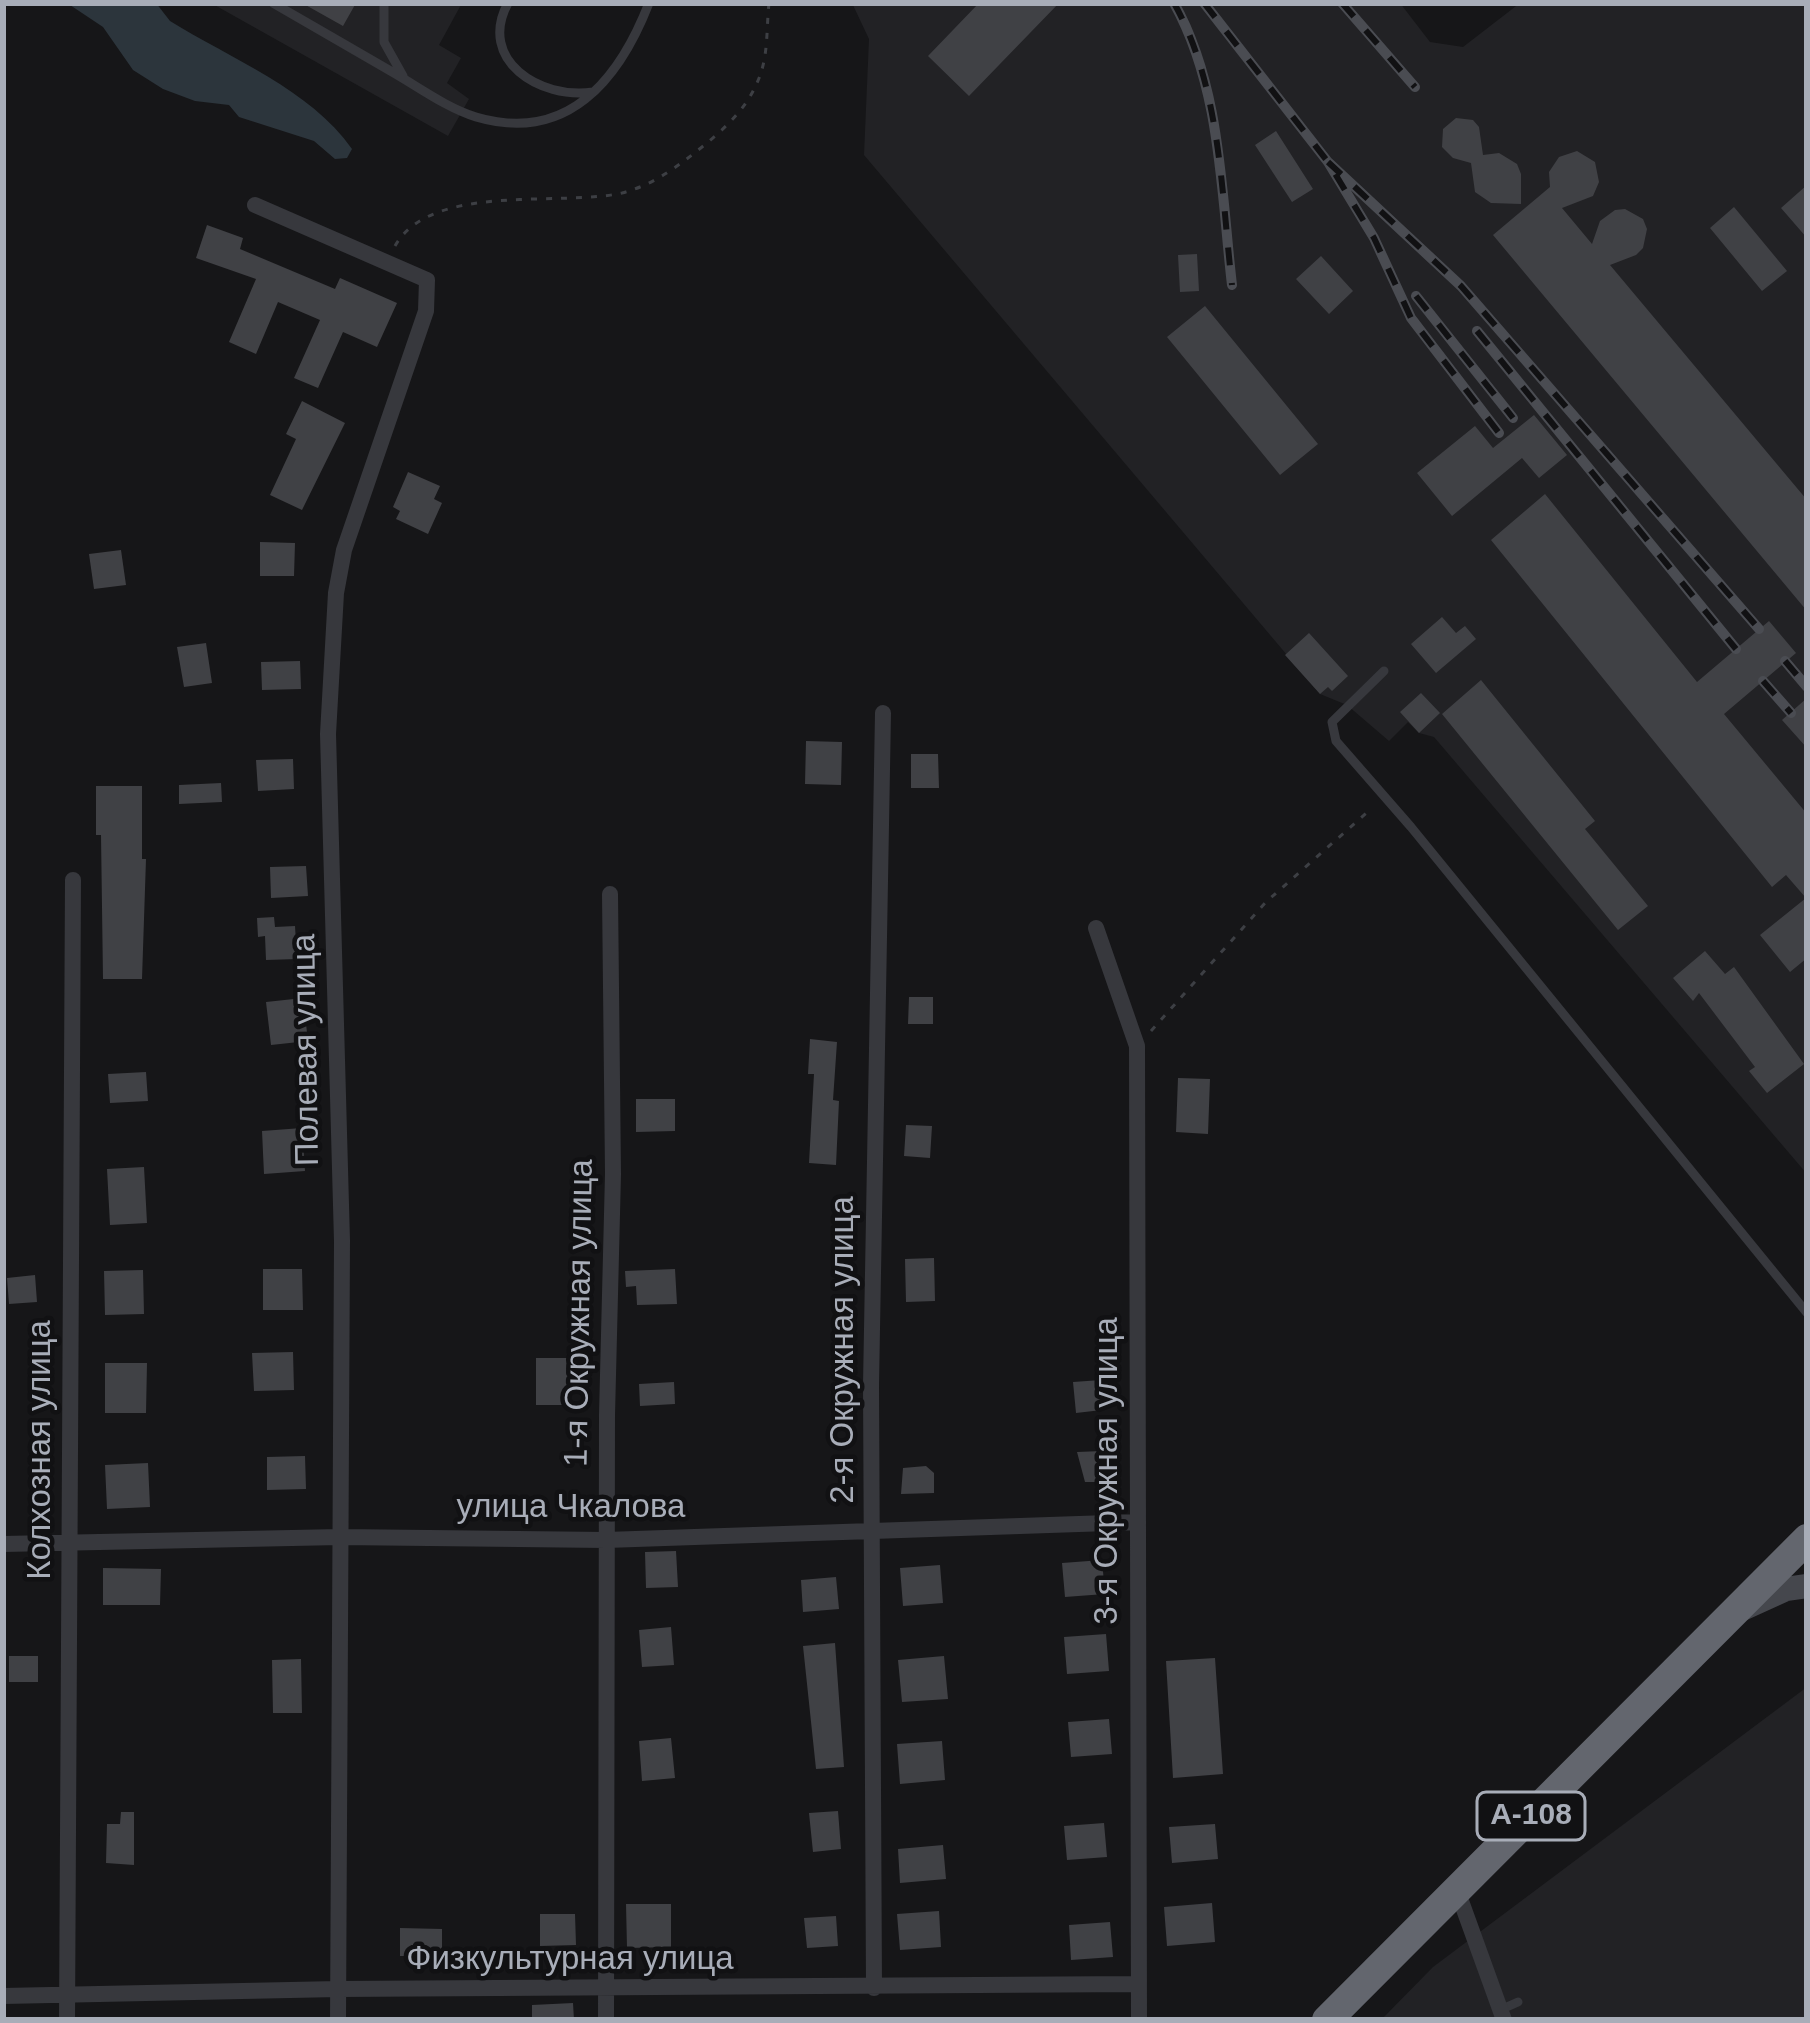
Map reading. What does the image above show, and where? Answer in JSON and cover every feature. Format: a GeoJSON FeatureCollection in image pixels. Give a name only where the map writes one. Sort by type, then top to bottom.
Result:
{"type":"FeatureCollection","features":[{"type":"Feature","properties":{"kind":"highway","name":"А-108"},"geometry":{"type":"LineString","coordinates":[[1327,2020],[1807,1539]]}},
{"type":"Feature","properties":{"kind":"main road"},"geometry":{"type":"LineString","coordinates":[[1734,1613],[1786,1589],[1807,1586]]}},
{"type":"Feature","properties":{"kind":"street","name":"Полевая улица"},"geometry":{"type":"LineString","coordinates":[[255,205],[427,280],[428,290],[426,311],[344,550],[336,593],[328,734],[342,1241],[338,2020]]}},
{"type":"Feature","properties":{"kind":"street","name":"2-я Окружная улица"},"geometry":{"type":"LineString","coordinates":[[874,1988],[871,1385],[883,713]]}},
{"type":"Feature","properties":{"kind":"street","name":"Колхозная улица"},"geometry":{"type":"LineString","coordinates":[[67,2020],[73,880]]}},
{"type":"Feature","properties":{"kind":"street","name":"1-я Окружная улица"},"geometry":{"type":"LineString","coordinates":[[606,2020],[606,1540],[613,1174],[610,894]]}},
{"type":"Feature","properties":{"kind":"street","name":"3-я Окружная улица"},"geometry":{"type":"LineString","coordinates":[[1096,928],[1138,1046],[1139,2020]]}},
{"type":"Feature","properties":{"kind":"street","name":"улица Чкалова"},"geometry":{"type":"LineString","coordinates":[[3,1544],[340,1537],[606,1540],[1138,1522]]}},
{"type":"Feature","properties":{"kind":"street"},"geometry":{"type":"LineString","coordinates":[[1457,1890],[1507,2011]]}},
{"type":"Feature","properties":{"kind":"street","name":"Физкультурная улица"},"geometry":{"type":"LineString","coordinates":[[3,1996],[1137,1984]]}},
{"type":"Feature","properties":{"kind":"lane"},"geometry":{"type":"LineString","coordinates":[[273,3],[462,112],[523,125],[566,110],[598,91],[635,39],[649,3]]}},
{"type":"Feature","properties":{"kind":"lane"},"geometry":{"type":"LineString","coordinates":[[384,3],[384,42],[405,80]]}},
{"type":"Feature","properties":{"kind":"lane"},"geometry":{"type":"LineString","coordinates":[[508,3],[498,33],[500,46],[518,70],[560,93],[598,91]]}},
{"type":"Feature","properties":{"kind":"lane"},"geometry":{"type":"LineString","coordinates":[[1384,671],[1337,714],[1331,732],[1807,1313]]}},
{"type":"Feature","properties":{"kind":"path"},"geometry":{"type":"LineString","coordinates":[[387,263],[400,237],[415,224],[453,206],[619,194],[655,182],[727,127],[756,86],[766,53],[769,3]]}},
{"type":"Feature","properties":{"kind":"path"},"geometry":{"type":"LineString","coordinates":[[1138,1046],[1266,902],[1384,797]]}},
{"type":"Feature","properties":{"kind":"shaded area"},"geometry":{"type":"Polygon","coordinates":[[[67,3],[156,3],[170,21],[292,92],[352,149],[347,158],[335,159],[314,141],[239,117],[229,105],[195,101],[163,89],[133,70],[103,27],[67,3]]]}},
{"type":"Feature","properties":{"kind":"shaded area"},"geometry":{"type":"Polygon","coordinates":[[[211,3],[462,3],[439,45],[461,58],[447,83],[469,99],[448,136],[211,3]]]}},
{"type":"Feature","properties":{"kind":"shaded area"},"geometry":{"type":"Polygon","coordinates":[[[852,3],[1400,3],[1430,42],[1463,47],[1520,3],[1807,3],[1807,1174],[1434,737],[1419,733],[1408,722],[1389,741],[1347,705],[1320,694],[864,155],[869,39],[852,3]]]}},
{"type":"Feature","properties":{"kind":"shaded area"},"geometry":{"type":"Polygon","coordinates":[[[1807,1687],[1807,2020],[1381,2020],[1433,1967],[1807,1687]]]}},
{"type":"Feature","properties":{"kind":"building"},"geometry":{"type":"Polygon","coordinates":[[[302,3],[356,3],[343,26],[302,3]]]}},
{"type":"Feature","properties":{"kind":"building"},"geometry":{"type":"Polygon","coordinates":[[[979,3],[1059,3],[969,96],[928,56],[979,3]]]}},
{"type":"Feature","properties":{"kind":"building"},"geometry":{"type":"Polygon","coordinates":[[[1456,118],[1473,120],[1479,127],[1483,155],[1499,153],[1517,164],[1521,204],[1491,203],[1475,192],[1471,163],[1453,158],[1442,147],[1443,129],[1456,118]]]}},
{"type":"Feature","properties":{"kind":"building"},"geometry":{"type":"Polygon","coordinates":[[[1276,131],[1313,189],[1292,202],[1255,145],[1276,131]]]}},
{"type":"Feature","properties":{"kind":"building"},"geometry":{"type":"Polygon","coordinates":[[[1577,151],[1595,162],[1599,182],[1593,196],[1562,208],[1592,244],[1600,221],[1615,210],[1625,209],[1643,219],[1647,229],[1643,248],[1610,265],[1807,500],[1807,611],[1493,235],[1550,187],[1549,172],[1559,157],[1577,151]]]}},
{"type":"Feature","properties":{"kind":"building"},"geometry":{"type":"Polygon","coordinates":[[[1807,185],[1807,238],[1781,208],[1807,185]]]}},
{"type":"Feature","properties":{"kind":"building"},"geometry":{"type":"Polygon","coordinates":[[[1734,207],[1787,271],[1762,291],[1710,228],[1734,207]]]}},
{"type":"Feature","properties":{"kind":"building"},"geometry":{"type":"Polygon","coordinates":[[[207,225],[243,238],[240,249],[335,289],[340,278],[397,303],[377,347],[343,332],[318,388],[294,378],[320,320],[278,302],[256,354],[229,342],[256,279],[196,258],[207,225]]]}},
{"type":"Feature","properties":{"kind":"building"},"geometry":{"type":"Polygon","coordinates":[[[1197,254],[1199,291],[1180,292],[1178,255],[1197,254]]]}},
{"type":"Feature","properties":{"kind":"building"},"geometry":{"type":"Polygon","coordinates":[[[1321,256],[1353,291],[1329,314],[1296,279],[1321,256]]]}},
{"type":"Feature","properties":{"kind":"building"},"geometry":{"type":"Polygon","coordinates":[[[1205,306],[1318,444],[1280,475],[1167,337],[1205,306]]]}},
{"type":"Feature","properties":{"kind":"building"},"geometry":{"type":"Polygon","coordinates":[[[302,401],[345,423],[302,510],[270,495],[296,439],[286,434],[302,401]]]}},
{"type":"Feature","properties":{"kind":"building"},"geometry":{"type":"Polygon","coordinates":[[[1534,415],[1567,455],[1539,478],[1522,458],[1452,516],[1417,473],[1475,426],[1493,448],[1534,415]]]}},
{"type":"Feature","properties":{"kind":"building"},"geometry":{"type":"Polygon","coordinates":[[[408,472],[440,486],[434,499],[442,503],[428,534],[396,519],[400,511],[393,507],[408,472]]]}},
{"type":"Feature","properties":{"kind":"building"},"geometry":{"type":"Polygon","coordinates":[[[1545,494],[1697,682],[1769,621],[1796,653],[1724,714],[1807,814],[1807,958],[1790,972],[1760,935],[1806,898],[1786,875],[1772,887],[1491,540],[1545,494]]]}},
{"type":"Feature","properties":{"kind":"building"},"geometry":{"type":"Polygon","coordinates":[[[260,542],[295,543],[294,576],[260,576],[260,542]]]}},
{"type":"Feature","properties":{"kind":"building"},"geometry":{"type":"Polygon","coordinates":[[[121,550],[126,585],[94,589],[89,554],[121,550]]]}},
{"type":"Feature","properties":{"kind":"building"},"geometry":{"type":"Polygon","coordinates":[[[1442,617],[1456,633],[1465,626],[1476,639],[1436,673],[1411,644],[1442,617]]]}},
{"type":"Feature","properties":{"kind":"building"},"geometry":{"type":"Polygon","coordinates":[[[1309,633],[1348,676],[1332,691],[1328,687],[1320,694],[1285,655],[1309,633]]]}},
{"type":"Feature","properties":{"kind":"building"},"geometry":{"type":"Polygon","coordinates":[[[206,643],[212,683],[184,687],[177,647],[206,643]]]}},
{"type":"Feature","properties":{"kind":"building"},"geometry":{"type":"Polygon","coordinates":[[[300,661],[301,689],[262,690],[261,662],[300,661]]]}},
{"type":"Feature","properties":{"kind":"building"},"geometry":{"type":"Polygon","coordinates":[[[1481,680],[1595,821],[1585,829],[1648,906],[1618,930],[1442,714],[1481,680]]]}},
{"type":"Feature","properties":{"kind":"building"},"geometry":{"type":"Polygon","coordinates":[[[1421,693],[1440,713],[1419,733],[1400,712],[1421,693]]]}},
{"type":"Feature","properties":{"kind":"building"},"geometry":{"type":"Polygon","coordinates":[[[1807,698],[1807,748],[1782,720],[1807,698]]]}},
{"type":"Feature","properties":{"kind":"building"},"geometry":{"type":"Polygon","coordinates":[[[806,741],[842,742],[841,785],[805,784],[806,741]]]}},
{"type":"Feature","properties":{"kind":"building"},"geometry":{"type":"Polygon","coordinates":[[[911,754],[938,754],[939,788],[911,788],[911,754]]]}},
{"type":"Feature","properties":{"kind":"building"},"geometry":{"type":"Polygon","coordinates":[[[293,759],[294,789],[258,791],[256,760],[293,759]]]}},
{"type":"Feature","properties":{"kind":"building"},"geometry":{"type":"Polygon","coordinates":[[[221,783],[222,802],[179,804],[179,785],[221,783]]]}},
{"type":"Feature","properties":{"kind":"building"},"geometry":{"type":"Polygon","coordinates":[[[96,786],[142,786],[142,859],[146,859],[142,979],[103,979],[96,786]]]}},
{"type":"Feature","properties":{"kind":"building"},"geometry":{"type":"Polygon","coordinates":[[[306,866],[308,896],[271,898],[270,867],[306,866]]]}},
{"type":"Feature","properties":{"kind":"building"},"geometry":{"type":"Polygon","coordinates":[[[274,917],[275,927],[295,926],[297,959],[266,960],[265,936],[258,937],[257,918],[274,917]]]}},
{"type":"Feature","properties":{"kind":"building"},"geometry":{"type":"Polygon","coordinates":[[[1705,951],[1725,974],[1734,967],[1804,1064],[1767,1093],[1749,1071],[1755,1067],[1699,993],[1693,1001],[1673,978],[1705,951]]]}},
{"type":"Feature","properties":{"kind":"building"},"geometry":{"type":"Polygon","coordinates":[[[909,997],[933,997],[933,1024],[908,1024],[909,997]]]}},
{"type":"Feature","properties":{"kind":"building"},"geometry":{"type":"Polygon","coordinates":[[[303,998],[308,1041],[271,1045],[266,1002],[303,998]]]}},
{"type":"Feature","properties":{"kind":"building"},"geometry":{"type":"Polygon","coordinates":[[[810,1039],[837,1042],[836,1165],[809,1163],[814,1074],[808,1074],[810,1039]]]}},
{"type":"Feature","properties":{"kind":"building"},"geometry":{"type":"Polygon","coordinates":[[[146,1072],[148,1101],[110,1103],[108,1074],[146,1072]]]}},
{"type":"Feature","properties":{"kind":"building"},"geometry":{"type":"Polygon","coordinates":[[[1178,1078],[1210,1079],[1208,1134],[1176,1132],[1178,1078]]]}},
{"type":"Feature","properties":{"kind":"building"},"geometry":{"type":"Polygon","coordinates":[[[636,1099],[675,1099],[675,1131],[636,1132],[636,1099]]]}},
{"type":"Feature","properties":{"kind":"building"},"geometry":{"type":"Polygon","coordinates":[[[906,1125],[932,1126],[930,1158],[904,1156],[906,1125]]]}},
{"type":"Feature","properties":{"kind":"building"},"geometry":{"type":"Polygon","coordinates":[[[302,1128],[305,1171],[264,1174],[262,1131],[302,1128]]]}},
{"type":"Feature","properties":{"kind":"building"},"geometry":{"type":"Polygon","coordinates":[[[144,1167],[147,1223],[110,1225],[107,1169],[144,1167]]]}},
{"type":"Feature","properties":{"kind":"building"},"geometry":{"type":"Polygon","coordinates":[[[934,1258],[935,1301],[906,1302],[905,1259],[934,1258]]]}},
{"type":"Feature","properties":{"kind":"building"},"geometry":{"type":"Polygon","coordinates":[[[263,1269],[302,1269],[303,1310],[263,1310],[263,1269]]]}},
{"type":"Feature","properties":{"kind":"building"},"geometry":{"type":"Polygon","coordinates":[[[675,1269],[677,1304],[637,1305],[636,1286],[626,1287],[625,1271],[675,1269]]]}},
{"type":"Feature","properties":{"kind":"building"},"geometry":{"type":"Polygon","coordinates":[[[143,1270],[144,1314],[105,1315],[104,1271],[143,1270]]]}},
{"type":"Feature","properties":{"kind":"building"},"geometry":{"type":"Polygon","coordinates":[[[35,1275],[37,1302],[9,1304],[7,1278],[35,1275]]]}},
{"type":"Feature","properties":{"kind":"building"},"geometry":{"type":"Polygon","coordinates":[[[293,1352],[294,1390],[254,1391],[252,1353],[293,1352]]]}},
{"type":"Feature","properties":{"kind":"building"},"geometry":{"type":"Polygon","coordinates":[[[536,1358],[570,1358],[570,1405],[536,1405],[536,1358]]]}},
{"type":"Feature","properties":{"kind":"building"},"geometry":{"type":"Polygon","coordinates":[[[105,1363],[147,1363],[146,1413],[105,1413],[105,1363]]]}},
{"type":"Feature","properties":{"kind":"building"},"geometry":{"type":"Polygon","coordinates":[[[1101,1380],[1102,1410],[1076,1413],[1073,1382],[1101,1380]]]}},
{"type":"Feature","properties":{"kind":"building"},"geometry":{"type":"Polygon","coordinates":[[[674,1382],[675,1404],[640,1406],[639,1384],[674,1382]]]}},
{"type":"Feature","properties":{"kind":"building"},"geometry":{"type":"Polygon","coordinates":[[[1102,1451],[1104,1478],[1085,1482],[1077,1452],[1102,1451]]]}},
{"type":"Feature","properties":{"kind":"building"},"geometry":{"type":"Polygon","coordinates":[[[305,1456],[306,1489],[267,1490],[267,1457],[305,1456]]]}},
{"type":"Feature","properties":{"kind":"building"},"geometry":{"type":"Polygon","coordinates":[[[148,1463],[150,1507],[107,1509],[105,1465],[148,1463]]]}},
{"type":"Feature","properties":{"kind":"building"},"geometry":{"type":"Polygon","coordinates":[[[926,1466],[934,1473],[934,1493],[901,1494],[903,1468],[926,1466]]]}},
{"type":"Feature","properties":{"kind":"building"},"geometry":{"type":"Polygon","coordinates":[[[676,1551],[678,1587],[646,1588],[645,1552],[676,1551]]]}},
{"type":"Feature","properties":{"kind":"building"},"geometry":{"type":"Polygon","coordinates":[[[1102,1560],[1105,1594],[1065,1597],[1062,1563],[1102,1560]]]}},
{"type":"Feature","properties":{"kind":"building"},"geometry":{"type":"Polygon","coordinates":[[[940,1565],[943,1603],[903,1606],[900,1568],[940,1565]]]}},
{"type":"Feature","properties":{"kind":"building"},"geometry":{"type":"Polygon","coordinates":[[[103,1568],[161,1569],[160,1605],[103,1605],[103,1568]]]}},
{"type":"Feature","properties":{"kind":"building"},"geometry":{"type":"Polygon","coordinates":[[[836,1577],[839,1609],[803,1612],[801,1580],[836,1577]]]}},
{"type":"Feature","properties":{"kind":"building"},"geometry":{"type":"Polygon","coordinates":[[[671,1627],[674,1665],[642,1667],[639,1630],[671,1627]]]}},
{"type":"Feature","properties":{"kind":"building"},"geometry":{"type":"Polygon","coordinates":[[[1106,1634],[1109,1671],[1067,1674],[1064,1637],[1106,1634]]]}},
{"type":"Feature","properties":{"kind":"building"},"geometry":{"type":"Polygon","coordinates":[[[835,1643],[844,1767],[816,1769],[803,1646],[835,1643]]]}},
{"type":"Feature","properties":{"kind":"building"},"geometry":{"type":"Polygon","coordinates":[[[9,1656],[38,1656],[38,1682],[9,1682],[9,1656]]]}},
{"type":"Feature","properties":{"kind":"building"},"geometry":{"type":"Polygon","coordinates":[[[944,1656],[948,1699],[902,1702],[898,1660],[944,1656]]]}},
{"type":"Feature","properties":{"kind":"building"},"geometry":{"type":"Polygon","coordinates":[[[1215,1658],[1223,1774],[1173,1778],[1166,1661],[1215,1658]]]}},
{"type":"Feature","properties":{"kind":"building"},"geometry":{"type":"Polygon","coordinates":[[[301,1659],[302,1713],[273,1713],[272,1660],[301,1659]]]}},
{"type":"Feature","properties":{"kind":"building"},"geometry":{"type":"Polygon","coordinates":[[[1109,1719],[1112,1754],[1071,1757],[1068,1722],[1109,1719]]]}},
{"type":"Feature","properties":{"kind":"building"},"geometry":{"type":"Polygon","coordinates":[[[671,1738],[675,1778],[642,1781],[639,1741],[671,1738]]]}},
{"type":"Feature","properties":{"kind":"building"},"geometry":{"type":"Polygon","coordinates":[[[942,1741],[945,1780],[900,1784],[897,1744],[942,1741]]]}},
{"type":"Feature","properties":{"kind":"building"},"geometry":{"type":"Polygon","coordinates":[[[838,1811],[841,1849],[813,1852],[809,1813],[838,1811]]]}},
{"type":"Feature","properties":{"kind":"building"},"geometry":{"type":"Polygon","coordinates":[[[121,1812],[134,1812],[134,1865],[106,1863],[107,1824],[120,1824],[121,1812]]]}},
{"type":"Feature","properties":{"kind":"building"},"geometry":{"type":"Polygon","coordinates":[[[1104,1823],[1107,1857],[1067,1860],[1064,1826],[1104,1823]]]}},
{"type":"Feature","properties":{"kind":"building"},"geometry":{"type":"Polygon","coordinates":[[[1215,1824],[1218,1859],[1172,1863],[1169,1827],[1215,1824]]]}},
{"type":"Feature","properties":{"kind":"building"},"geometry":{"type":"Polygon","coordinates":[[[943,1845],[946,1879],[900,1883],[898,1849],[943,1845]]]}},
{"type":"Feature","properties":{"kind":"building"},"geometry":{"type":"Polygon","coordinates":[[[1212,1903],[1215,1942],[1167,1946],[1164,1907],[1212,1903]]]}},
{"type":"Feature","properties":{"kind":"building"},"geometry":{"type":"Polygon","coordinates":[[[626,1904],[671,1904],[671,1947],[627,1948],[626,1904]]]}},
{"type":"Feature","properties":{"kind":"building"},"geometry":{"type":"Polygon","coordinates":[[[939,1911],[941,1947],[900,1950],[897,1914],[939,1911]]]}},
{"type":"Feature","properties":{"kind":"building"},"geometry":{"type":"Polygon","coordinates":[[[540,1914],[575,1914],[576,1945],[540,1946],[540,1914]]]}},
{"type":"Feature","properties":{"kind":"building"},"geometry":{"type":"Polygon","coordinates":[[[836,1916],[838,1946],[807,1948],[804,1918],[836,1916]]]}},
{"type":"Feature","properties":{"kind":"building"},"geometry":{"type":"Polygon","coordinates":[[[1110,1922],[1113,1957],[1071,1960],[1069,1925],[1110,1922]]]}},
{"type":"Feature","properties":{"kind":"building"},"geometry":{"type":"Polygon","coordinates":[[[400,1928],[442,1929],[442,1956],[400,1956],[400,1928]]]}},
{"type":"Feature","properties":{"kind":"building"},"geometry":{"type":"Polygon","coordinates":[[[573,2003],[574,2020],[532,2020],[532,2005],[573,2003]]]}},
{"type":"Feature","properties":{"kind":"railway"},"geometry":{"type":"LineString","coordinates":[[1174,3],[1190,35],[1210,104],[1232,285]]}},
{"type":"Feature","properties":{"kind":"railway"},"geometry":{"type":"LineString","coordinates":[[1204,3],[1328,162],[1374,238],[1411,318],[1499,433]]}},
{"type":"Feature","properties":{"kind":"railway"},"geometry":{"type":"LineString","coordinates":[[1342,3],[1415,87]]}},
{"type":"Feature","properties":{"kind":"railway"},"geometry":{"type":"LineString","coordinates":[[1328,162],[1461,286],[1759,629]]}},
{"type":"Feature","properties":{"kind":"railway"},"geometry":{"type":"LineString","coordinates":[[1416,296],[1513,418]]}},
{"type":"Feature","properties":{"kind":"railway"},"geometry":{"type":"LineString","coordinates":[[1477,331],[1736,649]]}},
{"type":"Feature","properties":{"kind":"railway"},"geometry":{"type":"LineString","coordinates":[[1785,661],[1807,687]]}},
{"type":"Feature","properties":{"kind":"railway"},"geometry":{"type":"LineString","coordinates":[[1763,681],[1791,713]]}}]}
